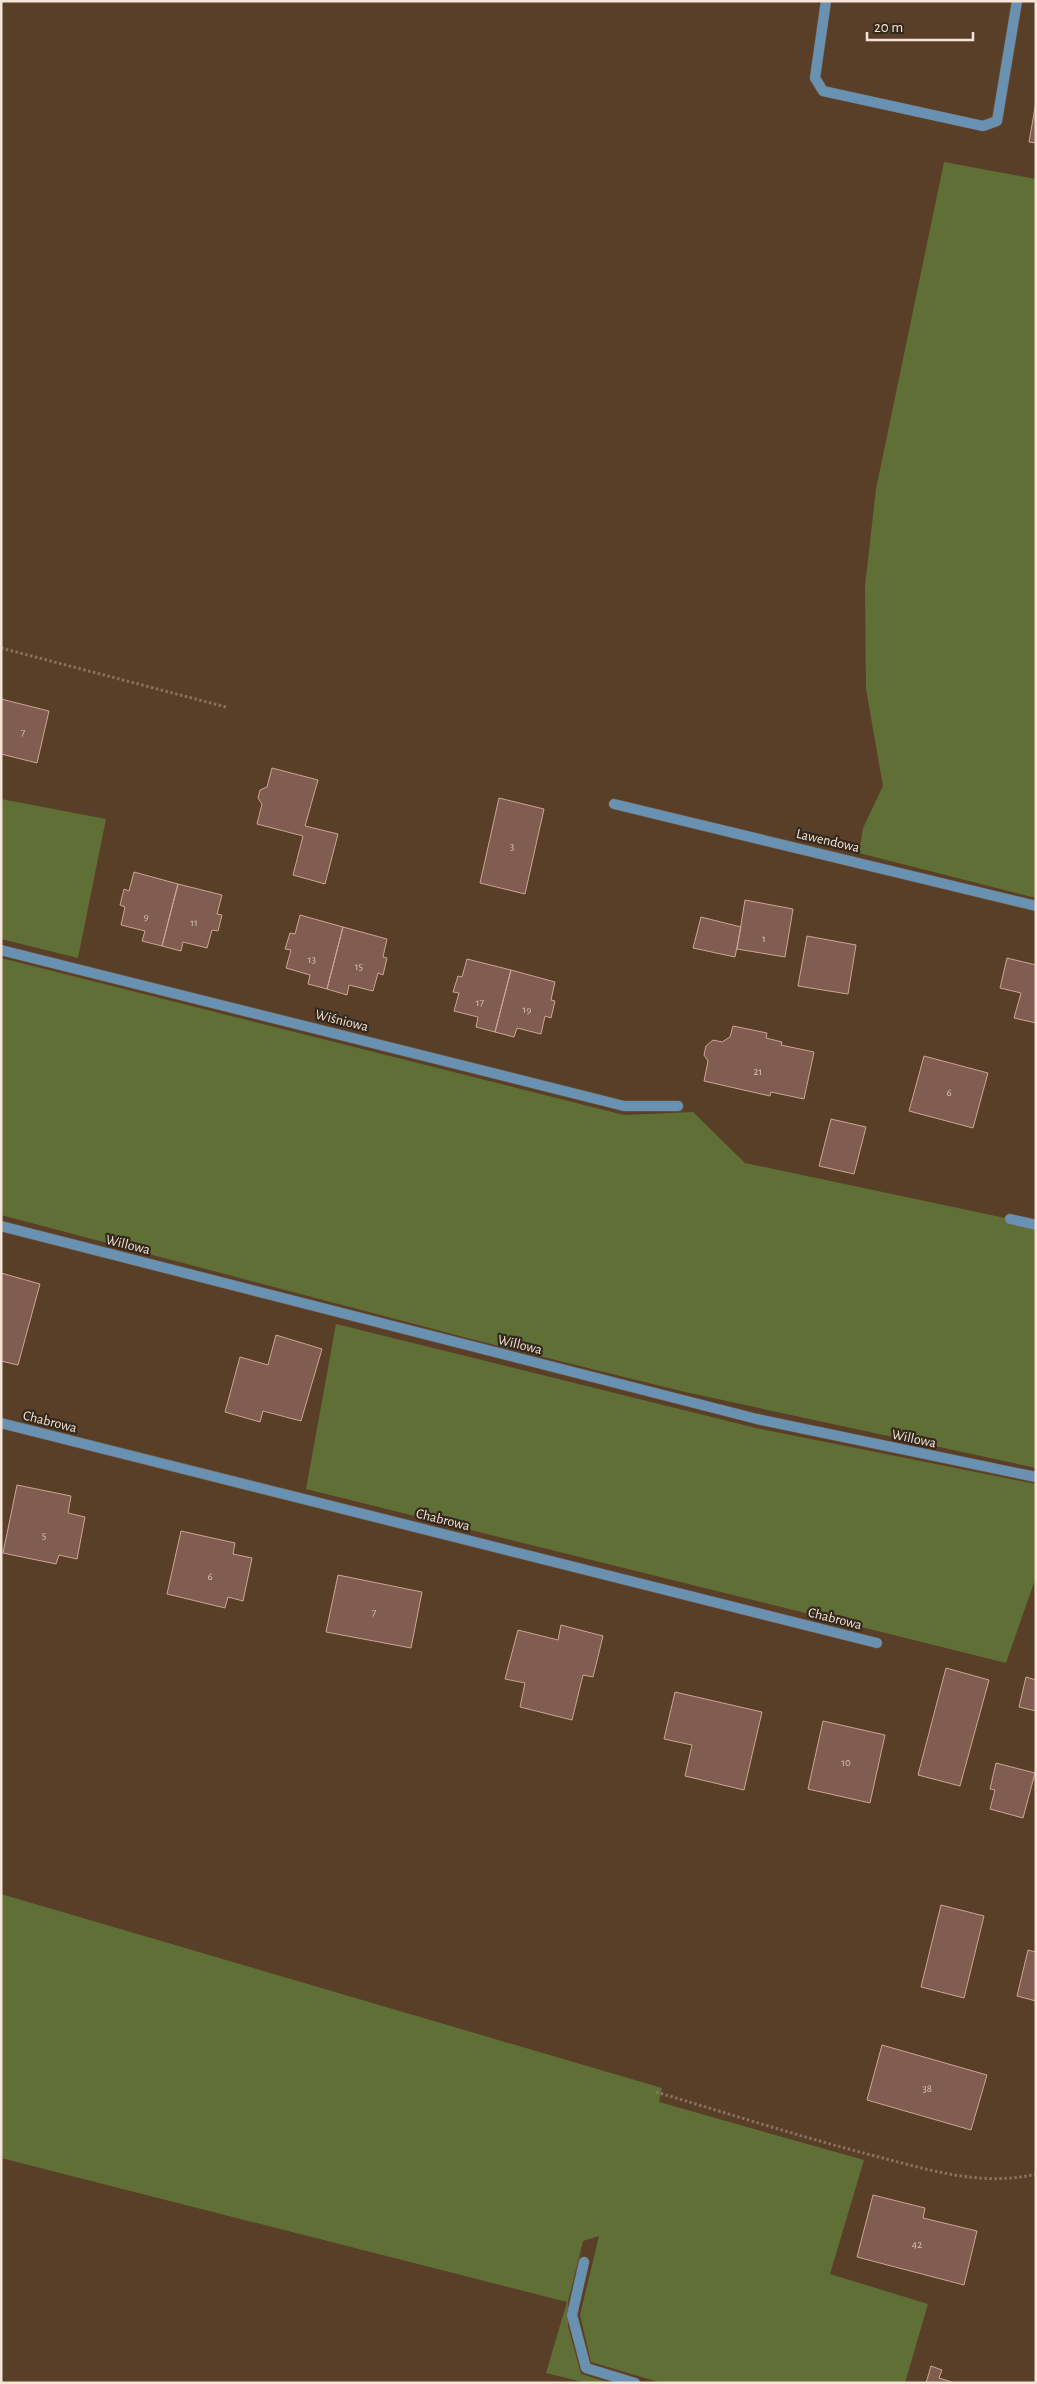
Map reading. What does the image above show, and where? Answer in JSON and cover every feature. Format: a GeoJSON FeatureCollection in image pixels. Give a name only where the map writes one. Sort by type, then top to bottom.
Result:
{"type":"FeatureCollection","features":[{"type":"Feature","properties":{"kind":"street"},"geometry":{"type":"LineString","coordinates":[[826,1],[814,78],[823,91],[983,126],[997,121],[1018,1]]}},
{"type":"Feature","properties":{"kind":"street","name":"Lawendowa"},"geometry":{"type":"LineString","coordinates":[[614,804],[1036,906]]}},
{"type":"Feature","properties":{"kind":"street","name":"Wiśniowa"},"geometry":{"type":"LineString","coordinates":[[1,950],[624,1106],[678,1106]]}},
{"type":"Feature","properties":{"kind":"street"},"geometry":{"type":"LineString","coordinates":[[1010,1219],[1036,1225]]}},
{"type":"Feature","properties":{"kind":"street","name":"Willowa"},"geometry":{"type":"LineString","coordinates":[[1,1226],[757,1419],[1036,1477]]}},
{"type":"Feature","properties":{"kind":"street","name":"Chabrowa"},"geometry":{"type":"LineString","coordinates":[[1,1423],[877,1643]]}},
{"type":"Feature","properties":{"kind":"street"},"geometry":{"type":"LineString","coordinates":[[584,2262],[572,2315],[586,2368],[635,2383]]}},
{"type":"Feature","properties":{"kind":"path"},"geometry":{"type":"LineString","coordinates":[[1,648],[226,707]]}},
{"type":"Feature","properties":{"kind":"path"},"geometry":{"type":"LineString","coordinates":[[656,2092],[835,2146],[956,2176],[1020,2178],[1036,2174]]}},
{"type":"Feature","properties":{"kind":"green space"},"geometry":{"type":"Polygon","coordinates":[[[944,162],[1036,179],[1036,898],[859,853],[863,828],[883,786],[866,689],[865,586],[876,489],[944,162]]]}},
{"type":"Feature","properties":{"kind":"green space"},"geometry":{"type":"Polygon","coordinates":[[[1,799],[106,819],[78,958],[1,939],[1,799]]]}},
{"type":"Feature","properties":{"kind":"green space"},"geometry":{"type":"Polygon","coordinates":[[[1,958],[624,1115],[693,1112],[745,1163],[1010,1219],[1036,1228],[1036,1468],[685,1392],[475,1340],[1,1215],[1,958]]]}},
{"type":"Feature","properties":{"kind":"green space"},"geometry":{"type":"Polygon","coordinates":[[[336,1324],[756,1428],[1036,1484],[1036,1577],[1006,1663],[306,1489],[336,1324]]]}},
{"type":"Feature","properties":{"kind":"green space"},"geometry":{"type":"Polygon","coordinates":[[[1,1894],[662,2088],[659,2102],[864,2160],[830,2274],[928,2304],[905,2383],[662,2383],[591,2362],[580,2315],[599,2236],[583,2241],[568,2302],[568,2326],[581,2374],[611,2383],[587,2383],[546,2373],[567,2302],[1,2158],[1,1894]]]}},
{"type":"Feature","properties":{"kind":"building"},"geometry":{"type":"Polygon","coordinates":[[[1036,102],[1036,143],[1029,142],[1036,102]]]}},
{"type":"Feature","properties":{"kind":"building"},"geometry":{"type":"Polygon","coordinates":[[[1,699],[49,711],[37,763],[1,754],[1,699]]]}},
{"type":"Feature","properties":{"kind":"building"},"geometry":{"type":"Polygon","coordinates":[[[272,768],[318,780],[305,826],[338,834],[325,884],[293,875],[303,836],[257,824],[262,804],[258,798],[260,790],[267,787],[272,768]]]}},
{"type":"Feature","properties":{"kind":"building"},"geometry":{"type":"Polygon","coordinates":[[[499,798],[544,809],[525,894],[480,883],[499,798]]]}},
{"type":"Feature","properties":{"kind":"building"},"geometry":{"type":"Polygon","coordinates":[[[134,872],[178,884],[162,946],[142,941],[145,931],[121,925],[125,907],[120,905],[124,889],[129,891],[134,872]]]}},
{"type":"Feature","properties":{"kind":"building"},"geometry":{"type":"Polygon","coordinates":[[[178,884],[222,895],[217,914],[222,915],[218,931],[212,930],[207,948],[183,942],[181,951],[162,946],[178,884]]]}},
{"type":"Feature","properties":{"kind":"building"},"geometry":{"type":"Polygon","coordinates":[[[745,900],[793,909],[785,957],[737,949],[745,900]]]}},
{"type":"Feature","properties":{"kind":"building"},"geometry":{"type":"Polygon","coordinates":[[[300,915],[343,927],[327,989],[308,984],[310,975],[286,968],[291,950],[285,949],[290,933],[295,934],[300,915]]]}},
{"type":"Feature","properties":{"kind":"building"},"geometry":{"type":"Polygon","coordinates":[[[701,917],[741,927],[735,957],[693,948],[701,917]]]}},
{"type":"Feature","properties":{"kind":"building"},"geometry":{"type":"Polygon","coordinates":[[[343,927],[387,939],[383,957],[387,958],[383,975],[378,973],[373,991],[349,985],[347,995],[327,989],[343,927]]]}},
{"type":"Feature","properties":{"kind":"building"},"geometry":{"type":"Polygon","coordinates":[[[807,936],[856,945],[848,994],[798,986],[807,936]]]}},
{"type":"Feature","properties":{"kind":"building"},"geometry":{"type":"Polygon","coordinates":[[[1007,958],[1036,965],[1036,1023],[1014,1018],[1021,993],[1000,988],[1007,958]]]}},
{"type":"Feature","properties":{"kind":"building"},"geometry":{"type":"Polygon","coordinates":[[[467,959],[511,970],[495,1032],[476,1027],[478,1017],[454,1011],[459,993],[453,992],[458,976],[462,977],[467,959]]]}},
{"type":"Feature","properties":{"kind":"building"},"geometry":{"type":"Polygon","coordinates":[[[511,970],[555,982],[551,1000],[555,1001],[551,1018],[545,1016],[541,1034],[517,1028],[514,1037],[495,1032],[511,970]]]}},
{"type":"Feature","properties":{"kind":"building"},"geometry":{"type":"Polygon","coordinates":[[[733,1026],[767,1033],[766,1038],[782,1042],[781,1045],[814,1052],[804,1099],[771,1092],[770,1096],[704,1081],[708,1061],[704,1055],[706,1046],[713,1040],[722,1042],[730,1037],[733,1026]]]}},
{"type":"Feature","properties":{"kind":"building"},"geometry":{"type":"Polygon","coordinates":[[[924,1056],[988,1073],[973,1128],[909,1111],[924,1056]]]}},
{"type":"Feature","properties":{"kind":"building"},"geometry":{"type":"Polygon","coordinates":[[[831,1119],[866,1127],[854,1174],[819,1166],[831,1119]]]}},
{"type":"Feature","properties":{"kind":"building"},"geometry":{"type":"Polygon","coordinates":[[[1,1273],[40,1284],[18,1365],[1,1361],[1,1273]]]}},
{"type":"Feature","properties":{"kind":"building"},"geometry":{"type":"Polygon","coordinates":[[[276,1335],[322,1349],[301,1421],[263,1411],[260,1422],[225,1412],[240,1357],[268,1365],[276,1335]]]}},
{"type":"Feature","properties":{"kind":"building"},"geometry":{"type":"Polygon","coordinates":[[[17,1485],[71,1496],[68,1513],[85,1517],[77,1559],[59,1555],[56,1564],[3,1553],[17,1485]]]}},
{"type":"Feature","properties":{"kind":"building"},"geometry":{"type":"Polygon","coordinates":[[[181,1531],[235,1543],[233,1554],[252,1558],[243,1601],[228,1597],[225,1608],[167,1594],[181,1531]]]}},
{"type":"Feature","properties":{"kind":"building"},"geometry":{"type":"Polygon","coordinates":[[[338,1575],[422,1592],[411,1648],[326,1632],[338,1575]]]}},
{"type":"Feature","properties":{"kind":"building"},"geometry":{"type":"Polygon","coordinates":[[[561,1625],[603,1636],[593,1677],[583,1675],[572,1720],[520,1707],[525,1683],[505,1679],[518,1630],[558,1640],[561,1625]]]}},
{"type":"Feature","properties":{"kind":"building"},"geometry":{"type":"Polygon","coordinates":[[[946,1668],[989,1680],[960,1786],[918,1775],[946,1668]]]}},
{"type":"Feature","properties":{"kind":"building"},"geometry":{"type":"Polygon","coordinates":[[[1026,1677],[1036,1680],[1036,1711],[1019,1707],[1026,1677]]]}},
{"type":"Feature","properties":{"kind":"building"},"geometry":{"type":"Polygon","coordinates":[[[675,1692],[762,1712],[744,1790],[685,1776],[692,1745],[664,1739],[675,1692]]]}},
{"type":"Feature","properties":{"kind":"building"},"geometry":{"type":"Polygon","coordinates":[[[823,1721],[885,1735],[870,1803],[808,1789],[823,1721]]]}},
{"type":"Feature","properties":{"kind":"building"},"geometry":{"type":"Polygon","coordinates":[[[996,1763],[1035,1773],[1023,1818],[990,1809],[995,1790],[990,1789],[996,1763]]]}},
{"type":"Feature","properties":{"kind":"building"},"geometry":{"type":"Polygon","coordinates":[[[941,1905],[984,1916],[964,1998],[921,1987],[941,1905]]]}},
{"type":"Feature","properties":{"kind":"building"},"geometry":{"type":"Polygon","coordinates":[[[1028,1950],[1036,1952],[1036,2001],[1017,1996],[1028,1950]]]}},
{"type":"Feature","properties":{"kind":"building"},"geometry":{"type":"Polygon","coordinates":[[[882,2045],[987,2075],[971,2130],[867,2100],[882,2045]]]}},
{"type":"Feature","properties":{"kind":"building"},"geometry":{"type":"Polygon","coordinates":[[[873,2195],[925,2208],[923,2218],[977,2231],[964,2285],[857,2257],[873,2195]]]}},
{"type":"Feature","properties":{"kind":"building"},"geometry":{"type":"Polygon","coordinates":[[[931,2366],[942,2370],[939,2378],[955,2383],[926,2383],[931,2366]]]}}]}
